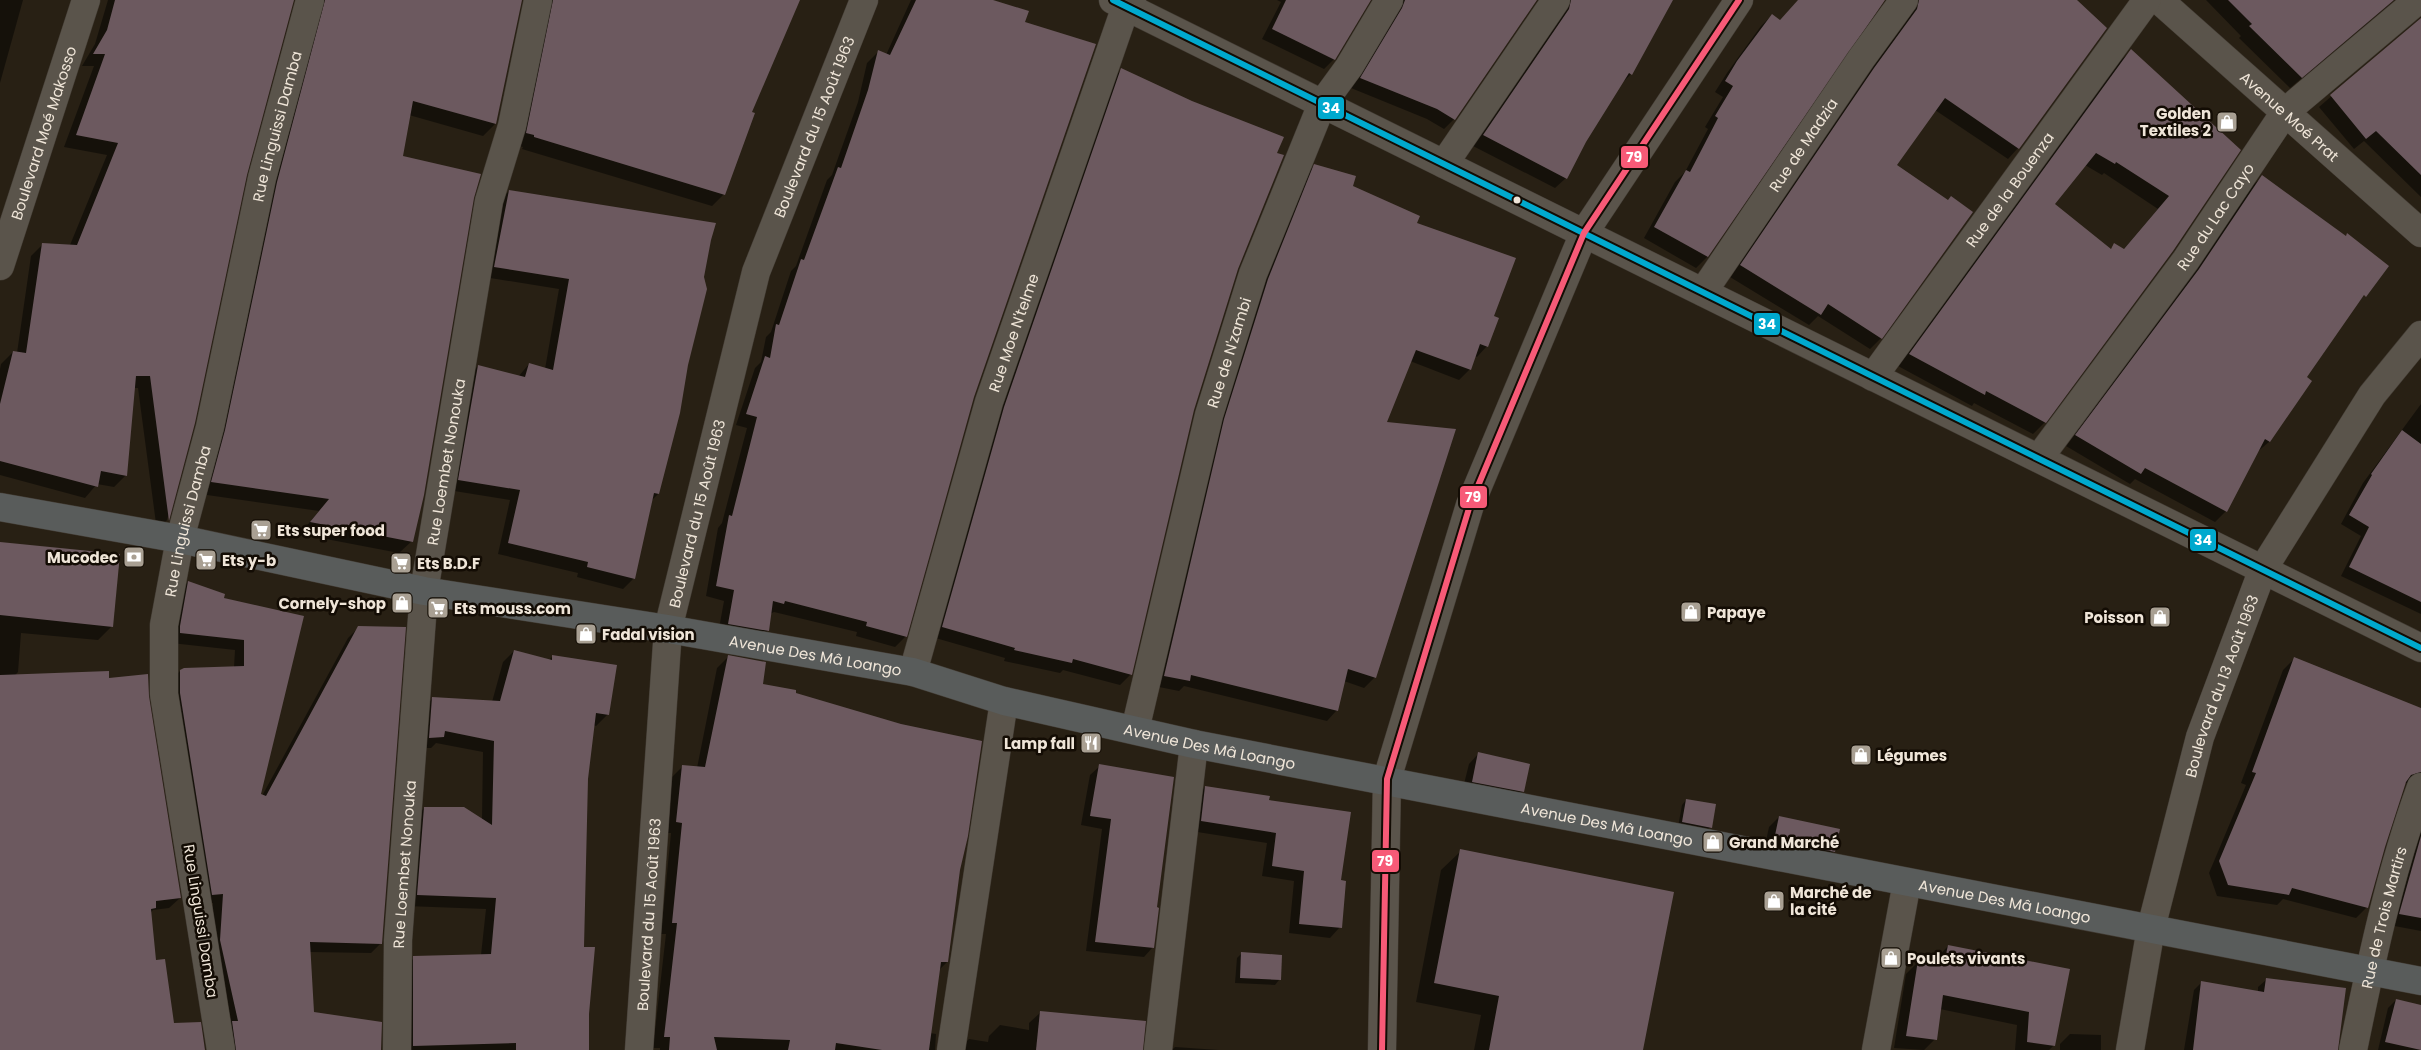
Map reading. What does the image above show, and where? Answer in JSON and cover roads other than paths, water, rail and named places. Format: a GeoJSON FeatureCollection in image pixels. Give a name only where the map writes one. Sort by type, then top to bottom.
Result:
{"type":"FeatureCollection","features":[{"type":"Feature","properties":{"kind":"main road","name":"Avenue Des Mâ Loango"},"geometry":{"type":"LineString","coordinates":[[0,507],[180,539],[424,591],[668,629],[913,672],[1004,701],[1194,744],[1386,779],[2421,981]]}},
{"type":"Feature","properties":{"kind":"street","name":"Boulevard Moé Makosso"},"geometry":{"type":"LineString","coordinates":[[0,266],[86,0]]}},
{"type":"Feature","properties":{"kind":"street","name":"Rue Linguissi Damba"},"geometry":{"type":"LineString","coordinates":[[221,1050],[164,694],[164,625],[180,539],[210,428],[262,178],[310,0]]}},
{"type":"Feature","properties":{"kind":"street","name":"Rue Loembet Nonouka"},"geometry":{"type":"LineString","coordinates":[[397,1050],[398,940],[424,591],[489,201],[512,126],[538,0]]}},
{"type":"Feature","properties":{"kind":"street","name":"Boulevard du 15 Août 1963"},"geometry":{"type":"LineString","coordinates":[[639,1050],[668,629],[756,272],[864,0]]}},
{"type":"Feature","properties":{"kind":"street","name":"Rue de N'zambi"},"geometry":{"type":"LineString","coordinates":[[1135,730],[1209,415],[1253,274],[1322,104],[1349,67],[1389,0]]}},
{"type":"Feature","properties":{"kind":"street"},"geometry":{"type":"LineString","coordinates":[[1444,164],[1556,0]]}},
{"type":"Feature","properties":{"kind":"street"},"geometry":{"type":"LineString","coordinates":[[1382,1050],[1386,779],[1470,505],[1584,233],[1739,0]]}},
{"type":"Feature","properties":{"kind":"street","name":"Rue de Madzia"},"geometry":{"type":"LineString","coordinates":[[1703,292],[1861,59],[1904,0]]}},
{"type":"Feature","properties":{"kind":"street","name":"Rue de la Bouenza"},"geometry":{"type":"LineString","coordinates":[[1873,377],[2000,199],[2147,0]]}},
{"type":"Feature","properties":{"kind":"street","name":"Avenue Moé Prat"},"geometry":{"type":"LineString","coordinates":[[2159,0],[2421,233]]}},
{"type":"Feature","properties":{"kind":"street","name":"Rue du Lac Cayo"},"geometry":{"type":"LineString","coordinates":[[2039,458],[2186,260],[2285,112],[2418,0]]}},
{"type":"Feature","properties":{"kind":"street"},"geometry":{"type":"LineString","coordinates":[[1123,2],[1322,104],[2421,648]]}},
{"type":"Feature","properties":{"kind":"street","name":"Rue Moe N'telme"},"geometry":{"type":"LineString","coordinates":[[913,672],[988,402],[1123,2]]}},
{"type":"Feature","properties":{"kind":"street","name":"Boulevard du 13 Août 1963"},"geometry":{"type":"LineString","coordinates":[[2130,1050],[2151,928],[2200,736],[2263,569],[2372,395],[2421,335]]}},
{"type":"Feature","properties":{"kind":"street"},"geometry":{"type":"LineString","coordinates":[[951,1050],[1004,701]]}},
{"type":"Feature","properties":{"kind":"street"},"geometry":{"type":"LineString","coordinates":[[1158,1050],[1194,744]]}},
{"type":"Feature","properties":{"kind":"street","name":"Rue de Trois Martirs"},"geometry":{"type":"LineString","coordinates":[[2353,1050],[2369,971],[2410,816],[2421,787]]}},
{"type":"Feature","properties":{"kind":"street"},"geometry":{"type":"LineString","coordinates":[[1876,1050],[1907,882]]}},
{"type":"Feature","properties":{"kind":"place","name":"Golden Textiles 2"},"geometry":{"type":"Point","coordinates":[2227,122]}},
{"type":"Feature","properties":{"kind":"place","name":"Ets super food"},"geometry":{"type":"Point","coordinates":[261,530]}},
{"type":"Feature","properties":{"kind":"place","name":"Mucodec"},"geometry":{"type":"Point","coordinates":[134,557]}},
{"type":"Feature","properties":{"kind":"place","name":"Ets y-b"},"geometry":{"type":"Point","coordinates":[206,560]}},
{"type":"Feature","properties":{"kind":"place","name":"Ets B.D.F"},"geometry":{"type":"Point","coordinates":[401,563]}},
{"type":"Feature","properties":{"kind":"place","name":"Cornely-shop"},"geometry":{"type":"Point","coordinates":[402,603]}},
{"type":"Feature","properties":{"kind":"place","name":"Ets mouss.com"},"geometry":{"type":"Point","coordinates":[438,608]}},
{"type":"Feature","properties":{"kind":"place","name":"Papaye"},"geometry":{"type":"Point","coordinates":[1691,612]}},
{"type":"Feature","properties":{"kind":"place","name":"Poisson"},"geometry":{"type":"Point","coordinates":[2160,617]}},
{"type":"Feature","properties":{"kind":"place","name":"Fadal vision"},"geometry":{"type":"Point","coordinates":[586,634]}},
{"type":"Feature","properties":{"kind":"place","name":"Lamp fall"},"geometry":{"type":"Point","coordinates":[1091,743]}},
{"type":"Feature","properties":{"kind":"place","name":"Légumes"},"geometry":{"type":"Point","coordinates":[1861,755]}},
{"type":"Feature","properties":{"kind":"place","name":"Grand Marché"},"geometry":{"type":"Point","coordinates":[1713,842]}},
{"type":"Feature","properties":{"kind":"place","name":"Marché de la cité"},"geometry":{"type":"Point","coordinates":[1774,901]}},
{"type":"Feature","properties":{"kind":"place","name":"Poulets vivants"},"geometry":{"type":"Point","coordinates":[1891,958]}}]}
